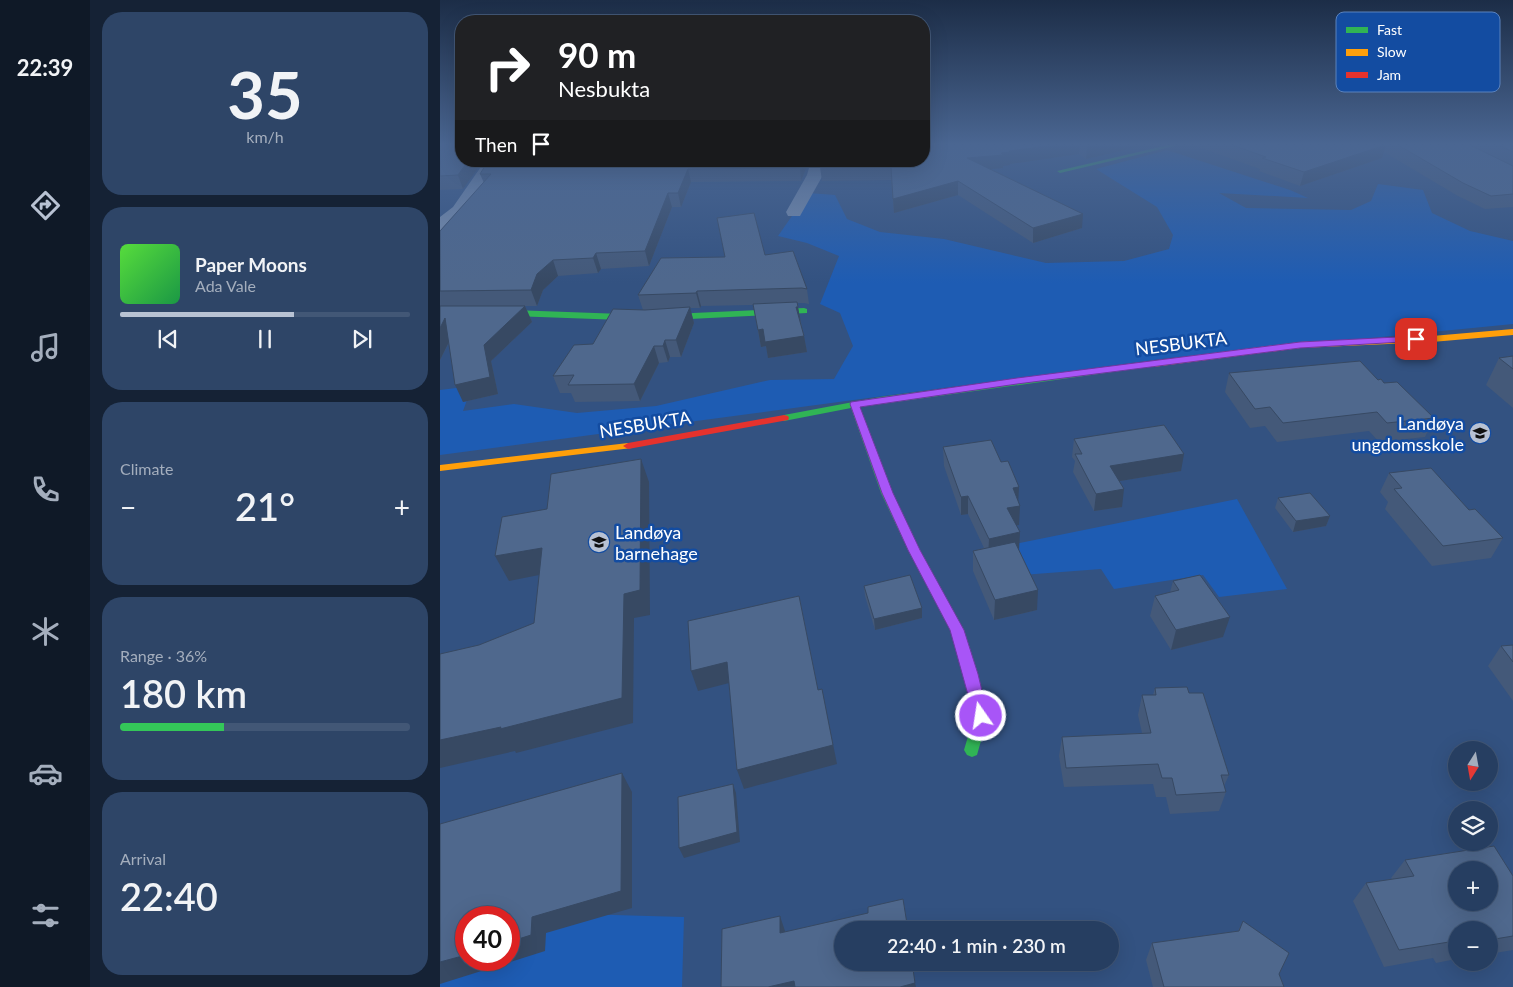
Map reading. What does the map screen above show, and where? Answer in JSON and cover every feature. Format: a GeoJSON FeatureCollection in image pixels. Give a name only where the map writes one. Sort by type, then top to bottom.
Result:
{"type":"FeatureCollection","features":[{"type":"Feature","properties":{"kind":"street"},"geometry":{"type":"LineString","coordinates":[[440,226],[459,210],[472,191]]}},
{"type":"Feature","properties":{"kind":"street"},"geometry":{"type":"LineString","coordinates":[[794,212],[806,191]]}},
{"type":"Feature","properties":{"kind":"street"},"geometry":{"type":"LineString","coordinates":[[440,314],[512,313],[650,318],[804,311]]}},
{"type":"Feature","properties":{"kind":"street","name":"NESBUKTA"},"geometry":{"type":"LineString","coordinates":[[440,468],[651,443],[854,404],[1300,345],[1513,332]]}},
{"type":"Feature","properties":{"kind":"street"},"geometry":{"type":"LineString","coordinates":[[854,404],[887,493],[914,550],[957,630],[971,674],[981,716],[972,750]]}},
{"type":"Feature","properties":{"kind":"shaded area"},"geometry":{"type":"Polygon","coordinates":[[[1131,191],[1292,191],[1308,198],[1219,193],[1246,208],[1351,210],[1371,201],[1375,191],[1423,191],[1432,213],[1470,231],[1513,241],[1513,324],[1169,358],[440,455],[440,390],[472,386],[463,411],[514,404],[577,413],[656,406],[770,380],[834,379],[853,346],[840,313],[820,304],[839,256],[807,243],[778,236],[808,193],[835,195],[847,219],[880,232],[944,239],[1046,263],[1124,261],[1169,249],[1173,235],[1157,207],[1131,191]]]}},
{"type":"Feature","properties":{"kind":"shaded area"},"geometry":{"type":"Polygon","coordinates":[[[1237,499],[1287,589],[1219,597],[1203,575],[1114,589],[1101,569],[1022,575],[1005,546],[1237,499]]]}},
{"type":"Feature","properties":{"kind":"shaded area"},"geometry":{"type":"Polygon","coordinates":[[[520,912],[684,917],[682,987],[440,987],[440,921],[455,916],[455,971],[520,971],[520,912]]]}},
{"type":"Feature","properties":{"kind":"building"},"geometry":{"type":"Polygon","coordinates":[[[476,191],[679,191],[678,193],[668,193],[645,251],[596,253],[593,258],[553,260],[537,274],[531,290],[440,291],[440,231],[476,191]]]}},
{"type":"Feature","properties":{"kind":"building"},"geometry":{"type":"Polygon","coordinates":[[[893,191],[922,191],[893,199],[893,191]]]}},
{"type":"Feature","properties":{"kind":"building"},"geometry":{"type":"Polygon","coordinates":[[[974,191],[1035,191],[1083,214],[1033,228],[974,191]]]}},
{"type":"Feature","properties":{"kind":"building"},"geometry":{"type":"Polygon","coordinates":[[[1480,191],[1513,191],[1513,194],[1491,196],[1480,191]]]}},
{"type":"Feature","properties":{"kind":"building"},"geometry":{"type":"Polygon","coordinates":[[[754,213],[765,255],[793,251],[807,289],[697,291],[696,293],[638,295],[661,258],[725,257],[717,218],[754,213]]]}},
{"type":"Feature","properties":{"kind":"building"},"geometry":{"type":"Polygon","coordinates":[[[797,302],[798,307],[796,307],[804,336],[765,342],[763,329],[758,330],[753,304],[797,302]]]}},
{"type":"Feature","properties":{"kind":"building"},"geometry":{"type":"Polygon","coordinates":[[[440,306],[525,306],[484,345],[490,377],[455,385],[445,318],[440,328],[440,306]]]}},
{"type":"Feature","properties":{"kind":"building"},"geometry":{"type":"Polygon","coordinates":[[[690,307],[676,340],[665,340],[663,346],[654,346],[634,384],[568,385],[574,375],[553,376],[574,345],[593,344],[613,309],[645,310],[690,307]]]}},
{"type":"Feature","properties":{"kind":"building"},"geometry":{"type":"Polygon","coordinates":[[[1513,356],[1513,369],[1499,358],[1513,356]]]}},
{"type":"Feature","properties":{"kind":"building"},"geometry":{"type":"Polygon","coordinates":[[[1360,361],[1378,380],[1381,379],[1384,383],[1397,382],[1434,418],[1387,423],[1377,412],[1283,423],[1270,407],[1255,409],[1229,373],[1360,361]]]}},
{"type":"Feature","properties":{"kind":"building"},"geometry":{"type":"Polygon","coordinates":[[[1164,425],[1184,454],[1110,466],[1124,489],[1096,494],[1075,454],[1082,454],[1074,439],[1164,425]]]}},
{"type":"Feature","properties":{"kind":"building"},"geometry":{"type":"Polygon","coordinates":[[[991,440],[1001,462],[1008,461],[1019,487],[1013,488],[1020,506],[1007,508],[1020,532],[989,539],[968,496],[961,497],[943,447],[991,440]]]}},
{"type":"Feature","properties":{"kind":"building"},"geometry":{"type":"Polygon","coordinates":[[[641,459],[640,590],[624,594],[622,698],[500,729],[501,727],[440,740],[440,654],[479,645],[534,623],[542,548],[495,556],[502,517],[547,509],[551,474],[641,459]]]}},
{"type":"Feature","properties":{"kind":"building"},"geometry":{"type":"Polygon","coordinates":[[[1431,468],[1469,510],[1475,509],[1503,538],[1443,546],[1394,489],[1402,488],[1389,473],[1431,468]]]}},
{"type":"Feature","properties":{"kind":"building"},"geometry":{"type":"Polygon","coordinates":[[[1310,493],[1330,516],[1296,521],[1278,498],[1310,493]]]}},
{"type":"Feature","properties":{"kind":"building"},"geometry":{"type":"Polygon","coordinates":[[[1015,542],[1038,590],[995,600],[973,551],[1015,542]]]}},
{"type":"Feature","properties":{"kind":"building"},"geometry":{"type":"Polygon","coordinates":[[[910,575],[922,608],[874,619],[864,586],[910,575]]]}},
{"type":"Feature","properties":{"kind":"building"},"geometry":{"type":"Polygon","coordinates":[[[1200,575],[1230,617],[1176,630],[1155,596],[1179,590],[1173,581],[1200,575]]]}},
{"type":"Feature","properties":{"kind":"building"},"geometry":{"type":"Polygon","coordinates":[[[799,596],[818,690],[822,689],[833,745],[737,770],[727,662],[691,671],[688,621],[799,596]]]}},
{"type":"Feature","properties":{"kind":"building"},"geometry":{"type":"Polygon","coordinates":[[[1513,645],[1513,662],[1501,646],[1513,645]]]}},
{"type":"Feature","properties":{"kind":"building"},"geometry":{"type":"Polygon","coordinates":[[[1187,687],[1189,693],[1203,693],[1229,775],[1221,775],[1226,792],[1176,795],[1172,778],[1162,778],[1158,764],[1066,768],[1062,737],[1151,733],[1142,695],[1156,695],[1155,688],[1187,687]]]}},
{"type":"Feature","properties":{"kind":"building"},"geometry":{"type":"Polygon","coordinates":[[[622,773],[621,891],[532,917],[531,935],[520,938],[520,906],[455,906],[455,958],[440,962],[440,824],[622,773]]]}},
{"type":"Feature","properties":{"kind":"building"},"geometry":{"type":"Polygon","coordinates":[[[733,784],[737,832],[679,848],[678,797],[733,784]]]}},
{"type":"Feature","properties":{"kind":"building"},"geometry":{"type":"Polygon","coordinates":[[[1462,851],[1497,851],[1513,876],[1513,936],[1498,938],[1498,921],[1448,921],[1448,942],[1399,950],[1366,883],[1414,876],[1405,860],[1462,851]]]}},
{"type":"Feature","properties":{"kind":"building"},"geometry":{"type":"Polygon","coordinates":[[[903,899],[907,921],[834,921],[834,971],[913,971],[915,983],[900,987],[795,987],[794,981],[768,987],[721,987],[722,929],[780,916],[780,933],[868,913],[868,907],[903,899]]]}},
{"type":"Feature","properties":{"kind":"building"},"geometry":{"type":"Polygon","coordinates":[[[1243,921],[1289,953],[1279,974],[1284,987],[1164,987],[1152,943],[1239,931],[1243,921]]]}},
{"type":"Feature","properties":{"kind":"traffic: fast"},"geometry":{"type":"LineString","coordinates":[[440,314],[512,313],[650,318],[804,311]]}},
{"type":"Feature","properties":{"kind":"traffic: fast"},"geometry":{"type":"LineString","coordinates":[[784,418],[880,400],[1153,364]]}},
{"type":"Feature","properties":{"kind":"traffic: fast"},"geometry":{"type":"LineString","coordinates":[[854,404],[887,493],[914,550],[957,630],[971,674],[981,716],[972,750]]}},
{"type":"Feature","properties":{"kind":"traffic: slow"},"geometry":{"type":"LineString","coordinates":[[1153,364],[1300,345],[1432,339],[1513,332]]}},
{"type":"Feature","properties":{"kind":"traffic: slow"},"geometry":{"type":"LineString","coordinates":[[440,468],[628,446]]}},
{"type":"Feature","properties":{"kind":"traffic: jam"},"geometry":{"type":"LineString","coordinates":[[628,446],[784,418]]}},
{"type":"Feature","properties":{"kind":"place","name":"Landøya ungdomsskole"},"geometry":{"type":"Point","coordinates":[1480,433]}},
{"type":"Feature","properties":{"kind":"place","name":"Landøya barnehage"},"geometry":{"type":"Point","coordinates":[599,542]}},
{"type":"Feature","properties":{"kind":"route"},"geometry":{"type":"LineString","coordinates":[[981,716],[971,674],[957,630],[914,550],[887,493],[854,404],[1300,345],[1416,339]]}}]}
